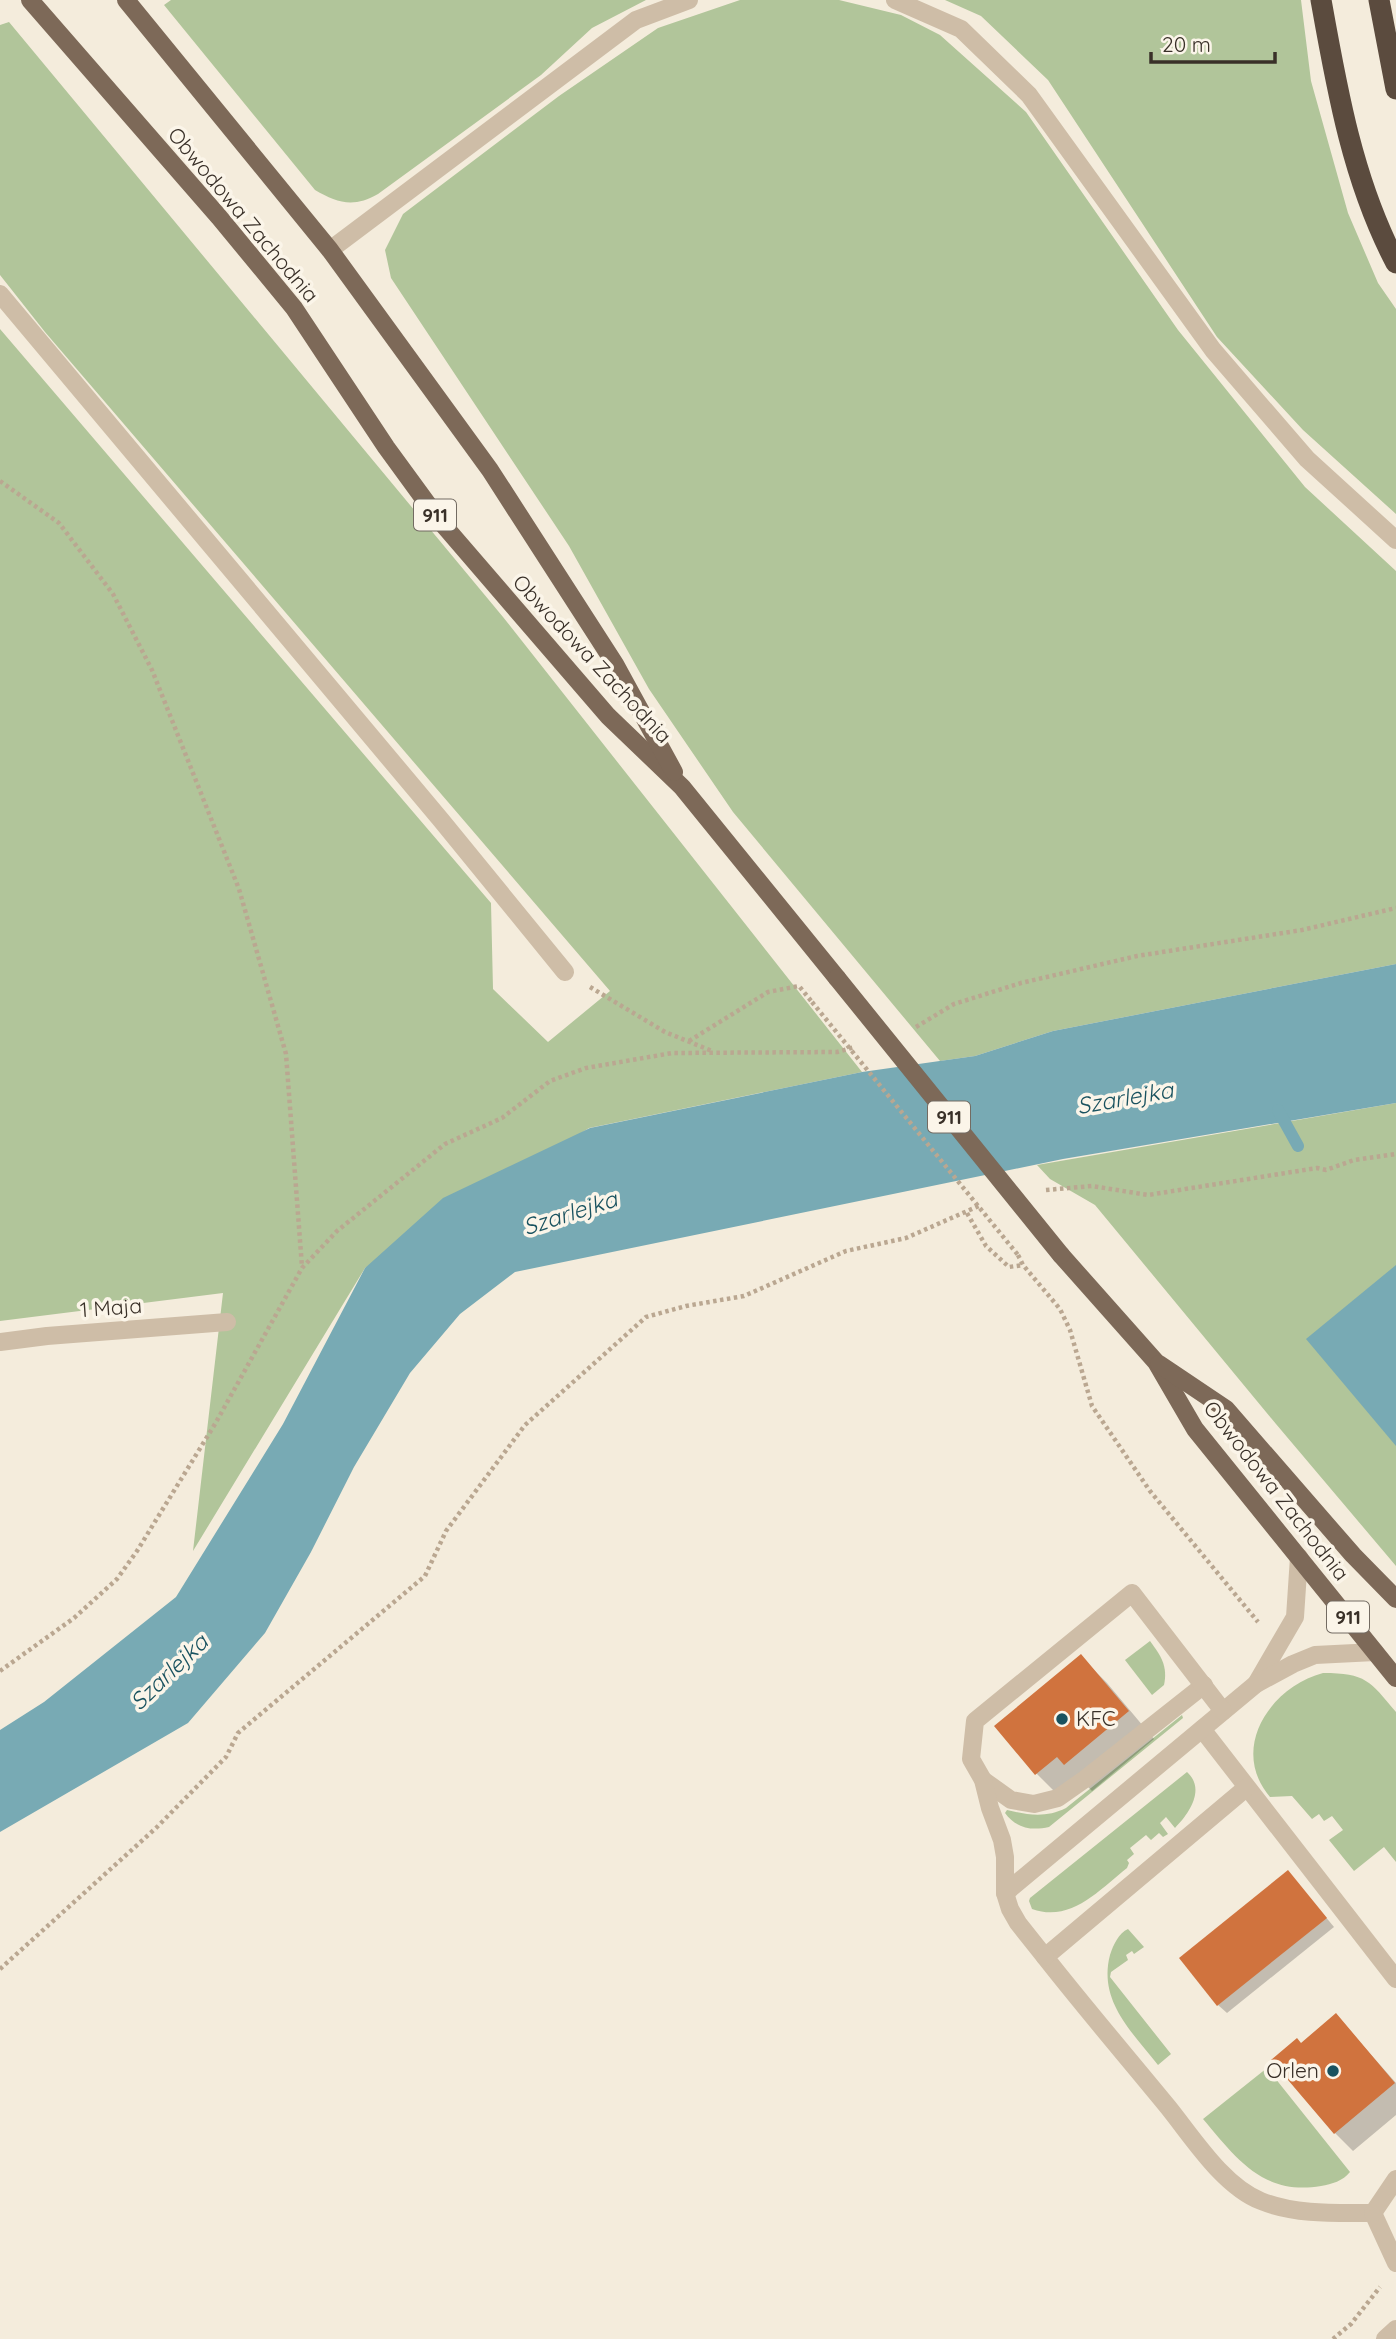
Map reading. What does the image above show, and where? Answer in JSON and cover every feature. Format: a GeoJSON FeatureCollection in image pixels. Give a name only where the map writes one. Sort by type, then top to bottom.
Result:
{"type":"FeatureCollection","features":[{"type":"Feature","properties":{"kind":"highway"},"geometry":{"type":"LineString","coordinates":[[1321,0],[1335,80],[1357,170],[1396,263]]}},
{"type":"Feature","properties":{"kind":"highway"},"geometry":{"type":"LineString","coordinates":[[1379,0],[1396,89]]}},
{"type":"Feature","properties":{"kind":"main road","name":"Obwodowa Zachodnia"},"geometry":{"type":"LineString","coordinates":[[30,0],[219,217],[294,308],[386,447],[440,521],[608,716],[682,787]]}},
{"type":"Feature","properties":{"kind":"main road","name":"Obwodowa Zachodnia"},"geometry":{"type":"LineString","coordinates":[[126,0],[330,250],[490,470],[615,664],[682,787]]}},
{"type":"Feature","properties":{"kind":"main road","name":"911"},"geometry":{"type":"LineString","coordinates":[[682,787],[1061,1255],[1156,1362]]}},
{"type":"Feature","properties":{"kind":"main road","name":"Obwodowa Zachodnia"},"geometry":{"type":"LineString","coordinates":[[1156,1362],[1195,1430],[1396,1678]]}},
{"type":"Feature","properties":{"kind":"main road","name":"Obwodowa Zachodnia"},"geometry":{"type":"LineString","coordinates":[[1156,1362],[1226,1409],[1353,1555],[1396,1599]]}},
{"type":"Feature","properties":{"kind":"street"},"geometry":{"type":"LineString","coordinates":[[330,250],[636,20],[689,0]]}},
{"type":"Feature","properties":{"kind":"street"},"geometry":{"type":"LineString","coordinates":[[895,0],[961,29],[1029,95],[1213,350],[1307,459],[1396,540]]}},
{"type":"Feature","properties":{"kind":"street"},"geometry":{"type":"LineString","coordinates":[[0,294],[565,972]]}},
{"type":"Feature","properties":{"kind":"street","name":"1 Maja"},"geometry":{"type":"LineString","coordinates":[[0,1342],[227,1322]]}},
{"type":"Feature","properties":{"kind":"street"},"geometry":{"type":"LineString","coordinates":[[1256,1684],[1295,1617],[1299,1557]]}},
{"type":"Feature","properties":{"kind":"street"},"geometry":{"type":"LineString","coordinates":[[1223,1711],[1132,1592],[975,1721],[971,1759],[983,1780],[1005,1857],[1004,1893],[1018,1923],[1045,1957],[1207,2157],[1243,2192],[1262,2202],[1284,2208],[1330,2213],[1373,2213]]}},
{"type":"Feature","properties":{"kind":"street"},"geometry":{"type":"LineString","coordinates":[[1004,1893],[1256,1684],[1315,1655],[1376,1651]]}},
{"type":"Feature","properties":{"kind":"street"},"geometry":{"type":"LineString","coordinates":[[983,1780],[1011,1800],[1034,1804],[1058,1798],[1204,1685]]}},
{"type":"Feature","properties":{"kind":"street"},"geometry":{"type":"LineString","coordinates":[[1202,1729],[1396,1979]]}},
{"type":"Feature","properties":{"kind":"street"},"geometry":{"type":"LineString","coordinates":[[1045,1957],[1246,1788]]}},
{"type":"Feature","properties":{"kind":"street"},"geometry":{"type":"LineString","coordinates":[[1373,2213],[1396,2179]]}},
{"type":"Feature","properties":{"kind":"street"},"geometry":{"type":"LineString","coordinates":[[1373,2213],[1396,2263]]}},
{"type":"Feature","properties":{"kind":"street"},"geometry":{"type":"LineString","coordinates":[[1385,2339],[1396,2329]]}},
{"type":"Feature","properties":{"kind":"path"},"geometry":{"type":"LineString","coordinates":[[0,481],[59,523],[113,594],[152,670],[239,889],[286,1054],[302,1268]]}},
{"type":"Feature","properties":{"kind":"path"},"geometry":{"type":"LineString","coordinates":[[912,1029],[954,1004],[1021,983],[1137,956],[1302,930],[1396,908]]}},
{"type":"Feature","properties":{"kind":"path"},"geometry":{"type":"LineString","coordinates":[[565,972],[665,1032],[716,1052]]}},
{"type":"Feature","properties":{"kind":"path"},"geometry":{"type":"LineString","coordinates":[[688,1041],[768,992],[799,986],[1060,1309],[1070,1330],[1092,1406],[1150,1492],[1278,1646]]}},
{"type":"Feature","properties":{"kind":"path"},"geometry":{"type":"LineString","coordinates":[[0,1671],[74,1618],[117,1579],[215,1424],[302,1268],[337,1231],[445,1144],[502,1118],[550,1081],[586,1068],[672,1053],[837,1052],[863,1045]]}},
{"type":"Feature","properties":{"kind":"path"},"geometry":{"type":"LineString","coordinates":[[1040,1191],[1092,1186],[1148,1195],[1317,1168],[1326,1170],[1354,1160],[1396,1154]]}},
{"type":"Feature","properties":{"kind":"path"},"geometry":{"type":"LineString","coordinates":[[0,1969],[156,1828],[226,1757],[238,1733],[425,1577],[446,1531],[525,1425],[646,1317],[686,1306],[744,1296],[846,1251],[906,1238],[967,1213],[989,1200]]}},
{"type":"Feature","properties":{"kind":"path"},"geometry":{"type":"LineString","coordinates":[[967,1213],[986,1246],[1009,1267],[1023,1265]]}},
{"type":"Feature","properties":{"kind":"path"},"geometry":{"type":"LineString","coordinates":[[1333,2339],[1351,2324],[1382,2284]]}},
{"type":"Feature","properties":{"kind":"green space"},"geometry":{"type":"Polygon","coordinates":[[[171,0],[646,0],[592,28],[541,75],[378,194],[361,201],[346,202],[315,190],[164,5],[171,0]]]}},
{"type":"Feature","properties":{"kind":"green space"},"geometry":{"type":"Polygon","coordinates":[[[740,0],[839,0],[901,15],[940,35],[1026,112],[1178,330],[1305,487],[1396,571],[1396,964],[1053,1031],[975,1056],[940,1061],[733,812],[649,689],[569,546],[391,278],[385,250],[403,214],[559,96],[658,28],[740,0]]]}},
{"type":"Feature","properties":{"kind":"green space"},"geometry":{"type":"Polygon","coordinates":[[[945,0],[1301,0],[1311,81],[1348,213],[1378,283],[1396,309],[1396,514],[1303,430],[1217,337],[1048,80],[981,16],[945,0]]]}},
{"type":"Feature","properties":{"kind":"green space"},"geometry":{"type":"Polygon","coordinates":[[[9,22],[503,617],[862,1072],[589,1128],[365,1268],[193,1551],[223,1293],[0,1321],[0,329],[491,903],[493,989],[548,1042],[610,991],[45,332],[0,275],[0,25],[9,22]]]}},
{"type":"Feature","properties":{"kind":"green space"},"geometry":{"type":"Polygon","coordinates":[[[1396,1103],[1396,1566],[1095,1205],[1050,1179],[1037,1165],[1396,1103]]]}},
{"type":"Feature","properties":{"kind":"green space"},"geometry":{"type":"Polygon","coordinates":[[[1150,1641],[1165,1672],[1164,1685],[1152,1695],[1125,1660],[1150,1641]]]}},
{"type":"Feature","properties":{"kind":"green space"},"geometry":{"type":"Polygon","coordinates":[[[1323,1673],[1349,1675],[1366,1681],[1396,1712],[1396,1862],[1384,1847],[1354,1871],[1329,1840],[1343,1830],[1332,1816],[1324,1821],[1319,1814],[1312,1819],[1292,1796],[1270,1797],[1258,1778],[1254,1759],[1255,1740],[1261,1722],[1272,1706],[1287,1692],[1304,1680],[1323,1673]]]}},
{"type":"Feature","properties":{"kind":"green space"},"geometry":{"type":"Polygon","coordinates":[[[1182,1715],[1183,1718],[1049,1827],[1024,1827],[1005,1813],[1007,1810],[1044,1814],[1066,1808],[1182,1715]]]}},
{"type":"Feature","properties":{"kind":"green space"},"geometry":{"type":"Polygon","coordinates":[[[1187,1772],[1193,1779],[1195,1793],[1190,1809],[1175,1828],[1166,1817],[1160,1823],[1168,1834],[1163,1837],[1159,1833],[1151,1840],[1146,1835],[1130,1848],[1134,1854],[1127,1860],[1127,1868],[1084,1902],[1059,1912],[1032,1909],[1030,1898],[1187,1772]]]}},
{"type":"Feature","properties":{"kind":"green space"},"geometry":{"type":"Polygon","coordinates":[[[1128,1929],[1144,1947],[1134,1954],[1132,1951],[1126,1955],[1128,1960],[1111,1972],[1110,1977],[1171,2054],[1158,2065],[1128,2028],[1113,2001],[1109,1987],[1111,1951],[1119,1936],[1128,1929]]]}},
{"type":"Feature","properties":{"kind":"green space"},"geometry":{"type":"Polygon","coordinates":[[[1267,2068],[1350,2172],[1344,2178],[1325,2185],[1301,2188],[1267,2179],[1240,2160],[1203,2119],[1267,2068]]]}},
{"type":"Feature","properties":{"kind":"water","name":"Szarlejka"},"geometry":{"type":"Polygon","coordinates":[[[1396,964],[1396,1103],[1063,1159],[515,1272],[460,1314],[410,1373],[354,1467],[311,1552],[265,1633],[188,1723],[0,1832],[0,1730],[44,1702],[176,1597],[283,1424],[365,1268],[443,1198],[590,1128],[862,1072],[975,1056],[1053,1031],[1396,964]]]}},
{"type":"Feature","properties":{"kind":"water"},"geometry":{"type":"Polygon","coordinates":[[[1396,1265],[1396,1446],[1306,1339],[1396,1265]]]}},
{"type":"Feature","properties":{"kind":"building","name":"KFC"},"geometry":{"type":"Polygon","coordinates":[[[1081,1654],[1129,1711],[1064,1765],[1057,1757],[1035,1775],[994,1726],[1081,1654]]]}},
{"type":"Feature","properties":{"kind":"building"},"geometry":{"type":"Polygon","coordinates":[[[1288,1870],[1327,1918],[1217,2006],[1179,1958],[1288,1870]]]}},
{"type":"Feature","properties":{"kind":"building","name":"Orlen"},"geometry":{"type":"Polygon","coordinates":[[[1336,2013],[1395,2083],[1334,2134],[1271,2060],[1297,2038],[1301,2043],[1336,2013]]]}},
{"type":"Feature","properties":{"kind":"waterway"},"geometry":{"type":"LineString","coordinates":[[1278,1110],[1298,1146]]}},
{"type":"Feature","properties":{"kind":"place","name":"KFC"},"geometry":{"type":"Point","coordinates":[1062,1719]}},
{"type":"Feature","properties":{"kind":"place","name":"Orlen"},"geometry":{"type":"Point","coordinates":[1333,2071]}}]}
